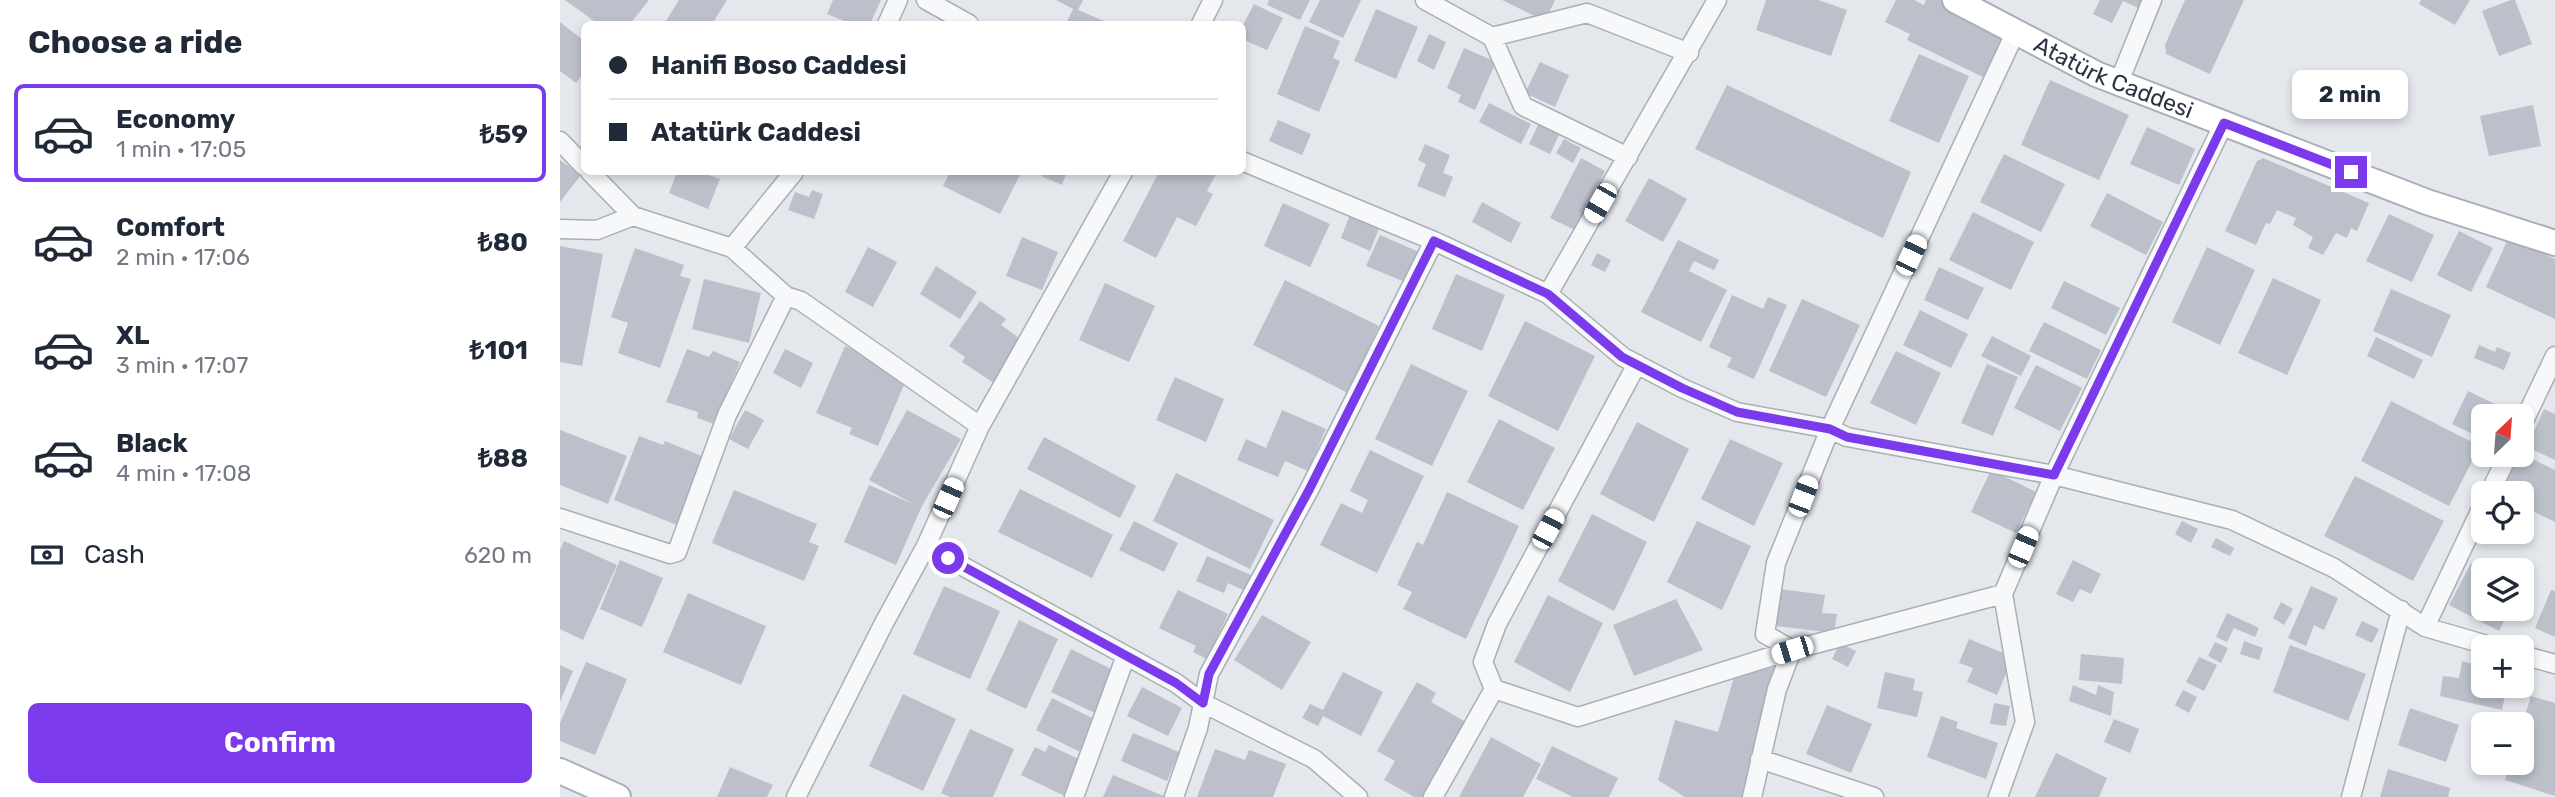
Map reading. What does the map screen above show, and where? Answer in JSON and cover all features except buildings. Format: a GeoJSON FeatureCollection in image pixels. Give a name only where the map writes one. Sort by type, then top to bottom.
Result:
{"type":"FeatureCollection","features":[{"type":"Feature","properties":{"kind":"street"},"geometry":{"type":"LineString","coordinates":[[888,21],[898,0]]}},
{"type":"Feature","properties":{"kind":"street"},"geometry":{"type":"LineString","coordinates":[[926,0],[964,21]]}},
{"type":"Feature","properties":{"kind":"street"},"geometry":{"type":"LineString","coordinates":[[1202,21],[1213,0]]}},
{"type":"Feature","properties":{"kind":"street"},"geometry":{"type":"LineString","coordinates":[[1425,0],[1492,37],[1523,106],[1628,157]]}},
{"type":"Feature","properties":{"kind":"street"},"geometry":{"type":"LineString","coordinates":[[1548,294],[1689,53],[1717,0]]}},
{"type":"Feature","properties":{"kind":"street","name":"Atatürk Caddesi"},"geometry":{"type":"LineString","coordinates":[[1955,0],[2119,82],[2427,202],[2555,243]]}},
{"type":"Feature","properties":{"kind":"street"},"geometry":{"type":"LineString","coordinates":[[2119,82],[2152,0]]}},
{"type":"Feature","properties":{"kind":"street"},"geometry":{"type":"LineString","coordinates":[[1492,37],[1587,13],[1689,53]]}},
{"type":"Feature","properties":{"kind":"street"},"geometry":{"type":"LineString","coordinates":[[1792,650],[1765,634],[1776,563],[1830,429],[2016,31]]}},
{"type":"Feature","properties":{"kind":"street"},"geometry":{"type":"LineString","coordinates":[[1998,797],[2025,722],[2003,594],[2054,475],[2224,123]]}},
{"type":"Feature","properties":{"kind":"street"},"geometry":{"type":"LineString","coordinates":[[560,141],[581,163]]}},
{"type":"Feature","properties":{"kind":"street"},"geometry":{"type":"LineString","coordinates":[[1246,163],[1434,241],[1548,294],[1622,357],[1737,412],[1830,429],[1847,437],[2054,475],[2232,520],[2334,568],[2425,627],[2471,640]]}},
{"type":"Feature","properties":{"kind":"street"},"geometry":{"type":"LineString","coordinates":[[593,175],[633,216],[732,248],[786,296],[801,302],[980,426]]}},
{"type":"Feature","properties":{"kind":"street"},"geometry":{"type":"LineString","coordinates":[[732,248],[792,175]]}},
{"type":"Feature","properties":{"kind":"street"},"geometry":{"type":"LineString","coordinates":[[796,797],[926,546],[980,426],[1120,175]]}},
{"type":"Feature","properties":{"kind":"street"},"geometry":{"type":"LineString","coordinates":[[560,229],[597,230],[633,216]]}},
{"type":"Feature","properties":{"kind":"street"},"geometry":{"type":"LineString","coordinates":[[1174,797],[1198,728],[1209,674],[1309,490],[1434,241]]}},
{"type":"Feature","properties":{"kind":"street"},"geometry":{"type":"LineString","coordinates":[[560,518],[670,554],[677,552],[727,415],[786,296]]}},
{"type":"Feature","properties":{"kind":"street"},"geometry":{"type":"LineString","coordinates":[[2532,404],[2555,356]]}},
{"type":"Feature","properties":{"kind":"street"},"geometry":{"type":"LineString","coordinates":[[1637,364],[1497,624],[1482,662],[1494,690],[1578,717],[1792,650],[2003,594]]}},
{"type":"Feature","properties":{"kind":"street"},"geometry":{"type":"LineString","coordinates":[[2425,627],[2471,530]]}},
{"type":"Feature","properties":{"kind":"street"},"geometry":{"type":"LineString","coordinates":[[926,546],[1125,658],[1176,683],[1203,703],[1314,759],[1358,797]]}},
{"type":"Feature","properties":{"kind":"street"},"geometry":{"type":"LineString","coordinates":[[2351,797],[2401,610]]}},
{"type":"Feature","properties":{"kind":"street"},"geometry":{"type":"LineString","coordinates":[[1752,797],[1777,689],[1792,650]]}},
{"type":"Feature","properties":{"kind":"street"},"geometry":{"type":"LineString","coordinates":[[1074,797],[1125,658]]}},
{"type":"Feature","properties":{"kind":"street"},"geometry":{"type":"LineString","coordinates":[[2534,658],[2555,664]]}},
{"type":"Feature","properties":{"kind":"street"},"geometry":{"type":"LineString","coordinates":[[1433,797],[1494,690]]}},
{"type":"Feature","properties":{"kind":"street"},"geometry":{"type":"LineString","coordinates":[[1760,759],[1874,797]]}},
{"type":"Feature","properties":{"kind":"street"},"geometry":{"type":"LineString","coordinates":[[560,771],[618,797]]}},
{"type":"Feature","properties":{"kind":"route"},"geometry":{"type":"LineString","coordinates":[[948,558],[1125,658],[1176,683],[1203,703],[1209,674],[1309,490],[1434,241],[1548,294],[1622,357],[1737,412],[1830,429],[1847,437],[2054,475],[2224,123],[2351,172]]}}]}
